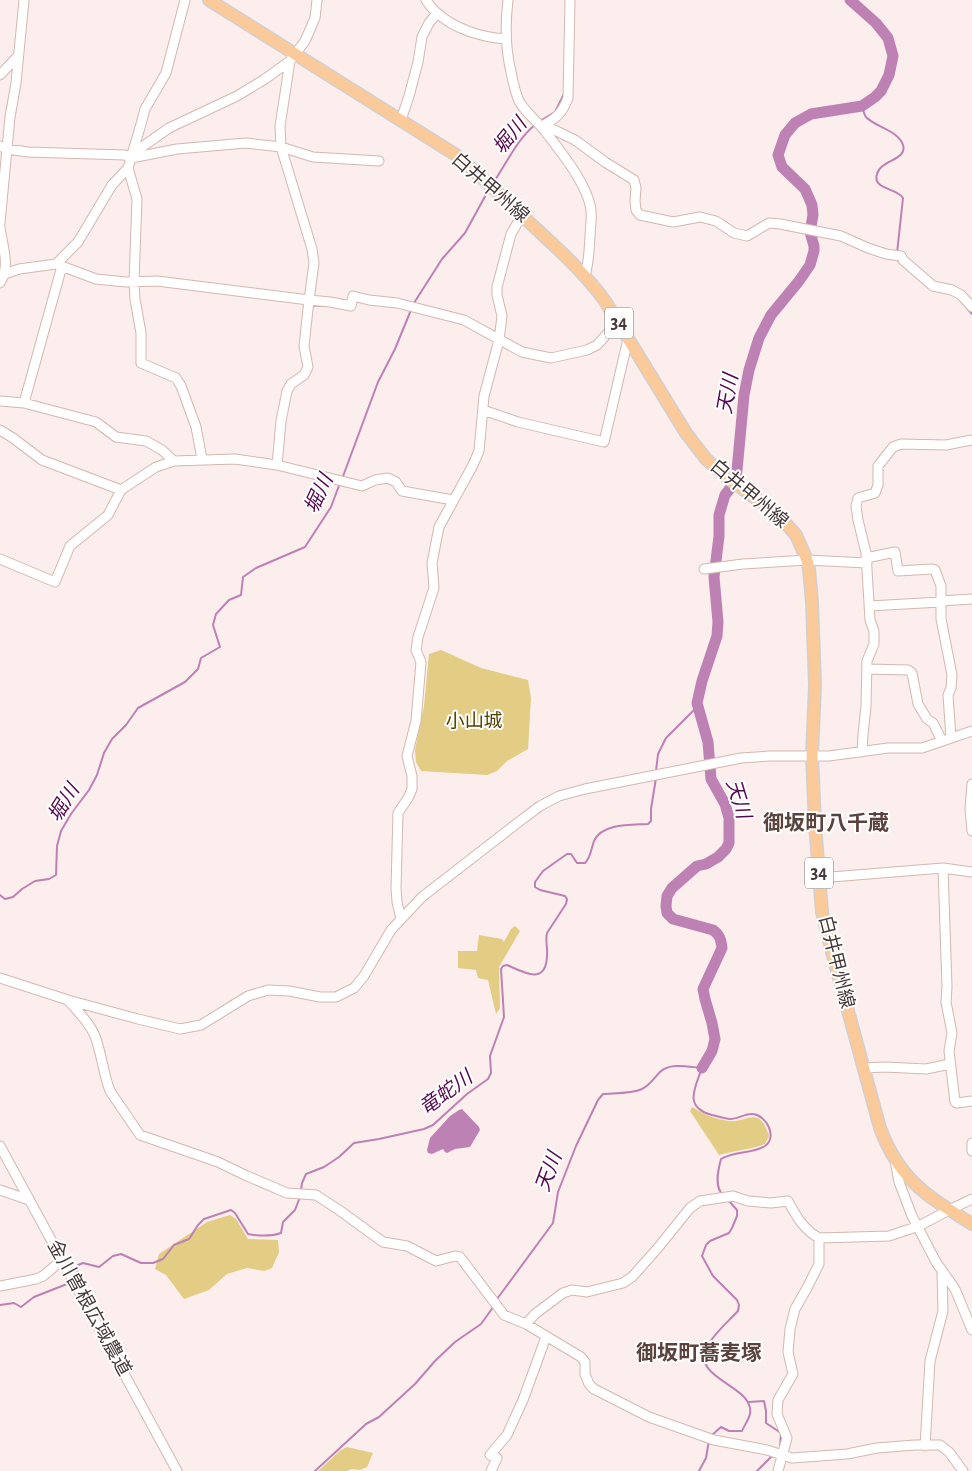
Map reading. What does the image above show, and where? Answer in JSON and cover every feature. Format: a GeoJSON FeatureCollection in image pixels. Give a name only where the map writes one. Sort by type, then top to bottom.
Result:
{"type":"FeatureCollection","features":[{"type":"Feature","properties":{"kind":"main road","name":"白井甲州線"},"geometry":{"type":"LineString","coordinates":[[209,0],[293,57],[401,120],[456,156],[491,186],[584,275],[605,301],[692,441],[706,459],[724,475],[777,514],[796,535],[807,560],[812,602],[815,685],[812,756],[819,878],[822,912],[827,933],[880,1128],[895,1160],[914,1184],[949,1210],[972,1224]]}},
{"type":"Feature","properties":{"kind":"street"},"geometry":{"type":"LineString","coordinates":[[2,279],[4,251],[0,225],[4,148],[16,83],[24,0]]}},
{"type":"Feature","properties":{"kind":"street"},"geometry":{"type":"LineString","coordinates":[[24,403],[59,265],[78,242],[112,186],[128,168],[145,109],[166,73],[184,0]]}},
{"type":"Feature","properties":{"kind":"street"},"geometry":{"type":"LineString","coordinates":[[131,157],[169,128],[237,96],[265,79],[293,57],[305,41],[315,18],[317,0]]}},
{"type":"Feature","properties":{"kind":"street"},"geometry":{"type":"LineString","coordinates":[[426,0],[437,13],[456,26],[488,38],[505,39]]}},
{"type":"Feature","properties":{"kind":"street"},"geometry":{"type":"LineString","coordinates":[[508,0],[505,39],[507,56],[520,103],[540,124],[577,176],[589,198],[591,219],[587,267],[584,275]]}},
{"type":"Feature","properties":{"kind":"street"},"geometry":{"type":"LineString","coordinates":[[540,124],[558,117],[564,109],[568,98],[570,0]]}},
{"type":"Feature","properties":{"kind":"street"},"geometry":{"type":"LineString","coordinates":[[401,120],[412,88],[422,37],[437,13]]}},
{"type":"Feature","properties":{"kind":"street"},"geometry":{"type":"LineString","coordinates":[[0,75],[18,56]]}},
{"type":"Feature","properties":{"kind":"street"},"geometry":{"type":"LineString","coordinates":[[278,465],[281,421],[287,391],[291,384],[304,376],[308,367],[304,346],[314,263],[312,249],[280,148],[280,126],[293,57]]}},
{"type":"Feature","properties":{"kind":"street"},"geometry":{"type":"LineString","coordinates":[[540,124],[575,140],[634,180],[636,210],[640,215],[673,222],[700,217],[716,220],[734,233],[747,236],[769,223],[841,236],[868,248],[897,255],[933,286],[952,290],[961,295],[972,307]]}},
{"type":"Feature","properties":{"kind":"street"},"geometry":{"type":"LineString","coordinates":[[4,148],[28,152],[125,155],[131,157],[177,149],[246,143],[280,148],[313,157],[379,161]]}},
{"type":"Feature","properties":{"kind":"street"},"geometry":{"type":"LineString","coordinates":[[128,168],[137,199],[134,282],[141,333],[141,363],[176,378],[181,386],[196,427],[202,459]]}},
{"type":"Feature","properties":{"kind":"street"},"geometry":{"type":"LineString","coordinates":[[402,919],[397,902],[396,888],[398,813],[412,789],[412,776],[406,756],[416,721],[421,662],[416,650],[418,637],[434,588],[432,563],[438,527],[473,465],[478,451],[484,396],[499,340],[502,316],[497,287],[511,234],[522,215]]}},
{"type":"Feature","properties":{"kind":"street"},"geometry":{"type":"LineString","coordinates":[[2,279],[19,269],[59,265],[96,279],[157,282],[351,306],[353,296],[411,307],[464,320],[522,352],[551,358],[587,350],[597,345],[618,322]]}},
{"type":"Feature","properties":{"kind":"street"},"geometry":{"type":"LineString","coordinates":[[482,410],[518,422],[604,442],[628,339]]}},
{"type":"Feature","properties":{"kind":"street"},"geometry":{"type":"LineString","coordinates":[[0,401],[24,403],[96,422],[116,437],[146,441],[162,450],[174,461]]}},
{"type":"Feature","properties":{"kind":"street"},"geometry":{"type":"LineString","coordinates":[[0,430],[42,460],[121,490]]}},
{"type":"Feature","properties":{"kind":"street"},"geometry":{"type":"LineString","coordinates":[[862,752],[867,661],[874,644],[874,631],[870,620],[866,560],[856,506],[858,498],[875,494],[878,484],[878,466],[893,447],[901,444],[946,445],[972,440]]}},
{"type":"Feature","properties":{"kind":"street"},"geometry":{"type":"LineString","coordinates":[[0,559],[55,582],[70,546],[108,514],[121,490],[156,467],[174,461],[235,459],[278,465],[362,486],[375,480],[388,478],[396,482],[402,491],[453,500]]}},
{"type":"Feature","properties":{"kind":"street"},"geometry":{"type":"LineString","coordinates":[[704,569],[743,564],[807,560],[866,560],[895,552],[898,571],[935,570],[941,586],[940,619],[952,675],[951,688],[948,695],[951,738]]}},
{"type":"Feature","properties":{"kind":"street"},"geometry":{"type":"LineString","coordinates":[[869,606],[972,599]]}},
{"type":"Feature","properties":{"kind":"street"},"geometry":{"type":"LineString","coordinates":[[867,669],[908,670],[912,673],[918,704],[927,719],[933,723],[942,741]]}},
{"type":"Feature","properties":{"kind":"street"},"geometry":{"type":"LineString","coordinates":[[0,978],[68,1000],[180,1029],[201,1025],[248,996],[268,990],[289,991],[320,997],[336,997],[354,988],[364,976],[392,930],[422,897],[540,806],[559,796],[741,758],[829,756],[888,748],[922,748],[972,731]]}},
{"type":"Feature","properties":{"kind":"street"},"geometry":{"type":"LineString","coordinates":[[972,784],[970,809],[972,831]]}},
{"type":"Feature","properties":{"kind":"street"},"geometry":{"type":"LineString","coordinates":[[819,878],[943,868],[972,872]]}},
{"type":"Feature","properties":{"kind":"street"},"geometry":{"type":"LineString","coordinates":[[943,868],[947,978],[946,1002],[952,1033],[949,1051],[950,1064],[955,1102],[972,1101]]}},
{"type":"Feature","properties":{"kind":"street"},"geometry":{"type":"LineString","coordinates":[[68,1000],[93,1032],[110,1091],[140,1134],[218,1162],[287,1193],[316,1195],[383,1242],[407,1246],[436,1262],[455,1256],[460,1258],[504,1315],[526,1324],[581,1357],[589,1384],[594,1389],[649,1417],[710,1438],[792,1458],[847,1454],[878,1448],[940,1445],[949,1452],[963,1471]]}},
{"type":"Feature","properties":{"kind":"street"},"geometry":{"type":"LineString","coordinates":[[864,1068],[926,1069],[950,1064]]}},
{"type":"Feature","properties":{"kind":"street"},"geometry":{"type":"LineString","coordinates":[[972,1143],[972,1150]]}},
{"type":"Feature","properties":{"kind":"street","name":"金川曽根広域農道"},"geometry":{"type":"LineString","coordinates":[[0,1146],[177,1471]]}},
{"type":"Feature","properties":{"kind":"street"},"geometry":{"type":"LineString","coordinates":[[895,1160],[896,1172],[912,1216],[919,1226],[930,1252],[942,1273],[955,1289],[972,1330]]}},
{"type":"Feature","properties":{"kind":"street"},"geometry":{"type":"LineString","coordinates":[[0,1190],[29,1200]]}},
{"type":"Feature","properties":{"kind":"street"},"geometry":{"type":"LineString","coordinates":[[526,1324],[535,1314],[563,1293],[572,1290],[587,1292],[622,1283],[632,1278],[690,1208],[700,1201],[733,1196],[748,1201],[771,1203],[788,1201],[801,1224],[819,1238],[889,1236],[919,1226],[972,1199]]}},
{"type":"Feature","properties":{"kind":"street"},"geometry":{"type":"LineString","coordinates":[[778,1471],[777,1453],[787,1438],[777,1414],[778,1400],[793,1374],[788,1352],[790,1329],[795,1309],[808,1288],[818,1264],[819,1238]]}},
{"type":"Feature","properties":{"kind":"street"},"geometry":{"type":"LineString","coordinates":[[0,1286],[36,1279],[43,1276],[62,1260]]}},
{"type":"Feature","properties":{"kind":"street"},"geometry":{"type":"LineString","coordinates":[[925,1446],[930,1361],[943,1310],[942,1273]]}},
{"type":"Feature","properties":{"kind":"street"},"geometry":{"type":"LineString","coordinates":[[491,1471],[498,1458],[490,1455],[507,1435],[523,1400],[546,1337]]}},
{"type":"Feature","properties":{"kind":"green space","name":"小山城"},"geometry":{"type":"Polygon","coordinates":[[[441,650],[481,668],[528,680],[531,698],[528,749],[507,761],[497,771],[487,775],[421,771],[416,762],[415,750],[424,706],[429,654],[441,650]]]}},
{"type":"Feature","properties":{"kind":"green space"},"geometry":{"type":"Polygon","coordinates":[[[515,926],[520,931],[499,967],[500,1008],[496,1014],[488,980],[478,978],[476,970],[458,968],[458,951],[477,951],[479,935],[502,939],[504,942],[511,929],[515,926]]]}},
{"type":"Feature","properties":{"kind":"green space"},"geometry":{"type":"Polygon","coordinates":[[[692,1107],[709,1116],[729,1121],[752,1117],[757,1118],[765,1126],[769,1136],[765,1144],[719,1155],[690,1111],[692,1107]]]}},
{"type":"Feature","properties":{"kind":"green space"},"geometry":{"type":"Polygon","coordinates":[[[230,1215],[236,1219],[248,1239],[278,1240],[279,1252],[272,1268],[264,1271],[247,1268],[227,1274],[209,1290],[184,1299],[166,1275],[155,1269],[159,1254],[207,1222],[230,1215]]]}},
{"type":"Feature","properties":{"kind":"green space"},"geometry":{"type":"Polygon","coordinates":[[[347,1447],[373,1453],[367,1467],[360,1470],[318,1471],[341,1450],[347,1447]]]}},
{"type":"Feature","properties":{"kind":"shaded area"},"geometry":{"type":"Polygon","coordinates":[[[462,1109],[480,1130],[470,1147],[455,1149],[447,1153],[443,1149],[432,1154],[428,1153],[430,1138],[450,1116],[462,1109]]]}},
{"type":"Feature","properties":{"kind":"waterway","name":"天川"},"geometry":{"type":"LineString","coordinates":[[702,1068],[712,1051],[715,1039],[703,989],[722,948],[721,943],[719,936],[713,930],[673,919],[667,913],[666,906],[667,896],[672,888],[697,866],[706,864],[718,857],[729,843],[729,818],[725,804],[711,779],[708,742],[697,703],[702,681],[717,636],[718,622],[714,577],[719,536],[719,515],[725,495],[736,481],[744,395],[749,370],[759,338],[771,315],[810,265],[814,251],[810,232],[813,215],[812,205],[805,189],[782,167],[778,155],[785,135],[795,123],[811,114],[862,106],[881,91],[889,75],[893,56],[888,38],[876,23],[850,0]]}},
{"type":"Feature","properties":{"kind":"waterway","name":"堀川"},"geometry":{"type":"LineString","coordinates":[[540,121],[555,112],[564,94]]}},
{"type":"Feature","properties":{"kind":"waterway"},"geometry":{"type":"LineString","coordinates":[[862,106],[866,117],[891,132],[903,145],[901,154],[879,169],[876,179],[882,186],[896,192],[903,198],[897,253]]}},
{"type":"Feature","properties":{"kind":"waterway","name":"堀川"},"geometry":{"type":"LineString","coordinates":[[493,183],[523,137],[536,124]]}},
{"type":"Feature","properties":{"kind":"waterway","name":"堀川"},"geometry":{"type":"LineString","coordinates":[[414,303],[442,259],[465,233],[488,191]]}},
{"type":"Feature","properties":{"kind":"waterway"},"geometry":{"type":"LineString","coordinates":[[898,260],[929,288]]}},
{"type":"Feature","properties":{"kind":"waterway"},"geometry":{"type":"LineString","coordinates":[[967,308],[972,314]]}},
{"type":"Feature","properties":{"kind":"waterway","name":"堀川"},"geometry":{"type":"LineString","coordinates":[[342,479],[378,382],[395,349],[411,310]]}},
{"type":"Feature","properties":{"kind":"waterway","name":"堀川"},"geometry":{"type":"LineString","coordinates":[[0,895],[5,899],[13,897],[35,881],[49,879],[56,875],[57,846],[61,831],[89,790],[97,775],[104,753],[112,739],[126,725],[138,708],[185,682],[198,669],[201,658],[220,647],[213,625],[216,614],[229,600],[241,595],[243,577],[256,568],[305,547],[331,507],[340,483]]}},
{"type":"Feature","properties":{"kind":"waterway","name":"竜蛇川"},"geometry":{"type":"LineString","coordinates":[[656,771],[658,754],[666,738],[698,706]]}},
{"type":"Feature","properties":{"kind":"waterway","name":"竜蛇川"},"geometry":{"type":"LineString","coordinates":[[301,1190],[306,1174],[324,1167],[339,1157],[354,1143],[424,1129],[433,1125],[467,1094],[488,1079],[491,1073],[490,1056],[504,1017],[501,969],[507,965],[526,973],[538,974],[543,971],[547,956],[547,933],[566,904],[567,899],[565,896],[540,890],[535,887],[535,882],[543,871],[567,854],[571,854],[577,863],[585,863],[590,856],[594,841],[604,831],[618,826],[648,824],[651,821],[656,778]]}},
{"type":"Feature","properties":{"kind":"waterway","name":"天川"},"geometry":{"type":"LineString","coordinates":[[497,1299],[553,1223],[558,1192],[576,1146],[598,1100],[603,1094],[638,1091],[650,1083],[660,1072],[669,1067],[702,1068],[694,1090],[694,1102],[697,1107],[703,1112],[726,1119],[750,1114],[758,1115],[762,1118],[769,1127],[769,1142],[760,1149],[726,1156],[721,1159],[718,1173],[718,1188],[723,1195]]}},
{"type":"Feature","properties":{"kind":"waterway","name":"竜蛇川"},"geometry":{"type":"LineString","coordinates":[[75,1276],[78,1265],[83,1263],[99,1267],[113,1256],[121,1254],[141,1263],[153,1263],[163,1259],[174,1245],[189,1239],[204,1219],[231,1210],[235,1213],[248,1234],[264,1236],[281,1233],[283,1222],[295,1210],[300,1197]]}},
{"type":"Feature","properties":{"kind":"waterway"},"geometry":{"type":"LineString","coordinates":[[711,1436],[721,1427],[729,1431],[742,1431],[750,1414],[749,1404],[743,1396],[716,1376],[708,1368],[704,1360],[708,1344],[738,1311],[739,1305],[737,1300],[713,1276],[702,1256],[706,1245],[710,1241],[729,1233],[732,1228],[737,1216],[737,1210],[728,1200]]}},
{"type":"Feature","properties":{"kind":"waterway","name":"竜蛇川"},"geometry":{"type":"LineString","coordinates":[[0,1305],[14,1303],[21,1307],[34,1297],[67,1284],[70,1281]]}},
{"type":"Feature","properties":{"kind":"waterway","name":"天川"},"geometry":{"type":"LineString","coordinates":[[315,1471],[366,1424],[379,1417],[415,1384],[455,1342],[481,1324],[494,1306]]}},
{"type":"Feature","properties":{"kind":"waterway"},"geometry":{"type":"LineString","coordinates":[[749,1402],[764,1401],[766,1423],[781,1433],[780,1448],[778,1450]]}},
{"type":"Feature","properties":{"kind":"waterway"},"geometry":{"type":"LineString","coordinates":[[699,1471],[706,1458],[709,1440]]}},
{"type":"Feature","properties":{"kind":"waterway"},"geometry":{"type":"LineString","coordinates":[[757,1471],[773,1455]]}},
{"type":"Feature","properties":{"kind":"district","name":"御坂町八千蔵"},"geometry":{"type":"Point","coordinates":[826,823]}},
{"type":"Feature","properties":{"kind":"district","name":"御坂町蕎麦塚"},"geometry":{"type":"Point","coordinates":[699,1353]}}]}
